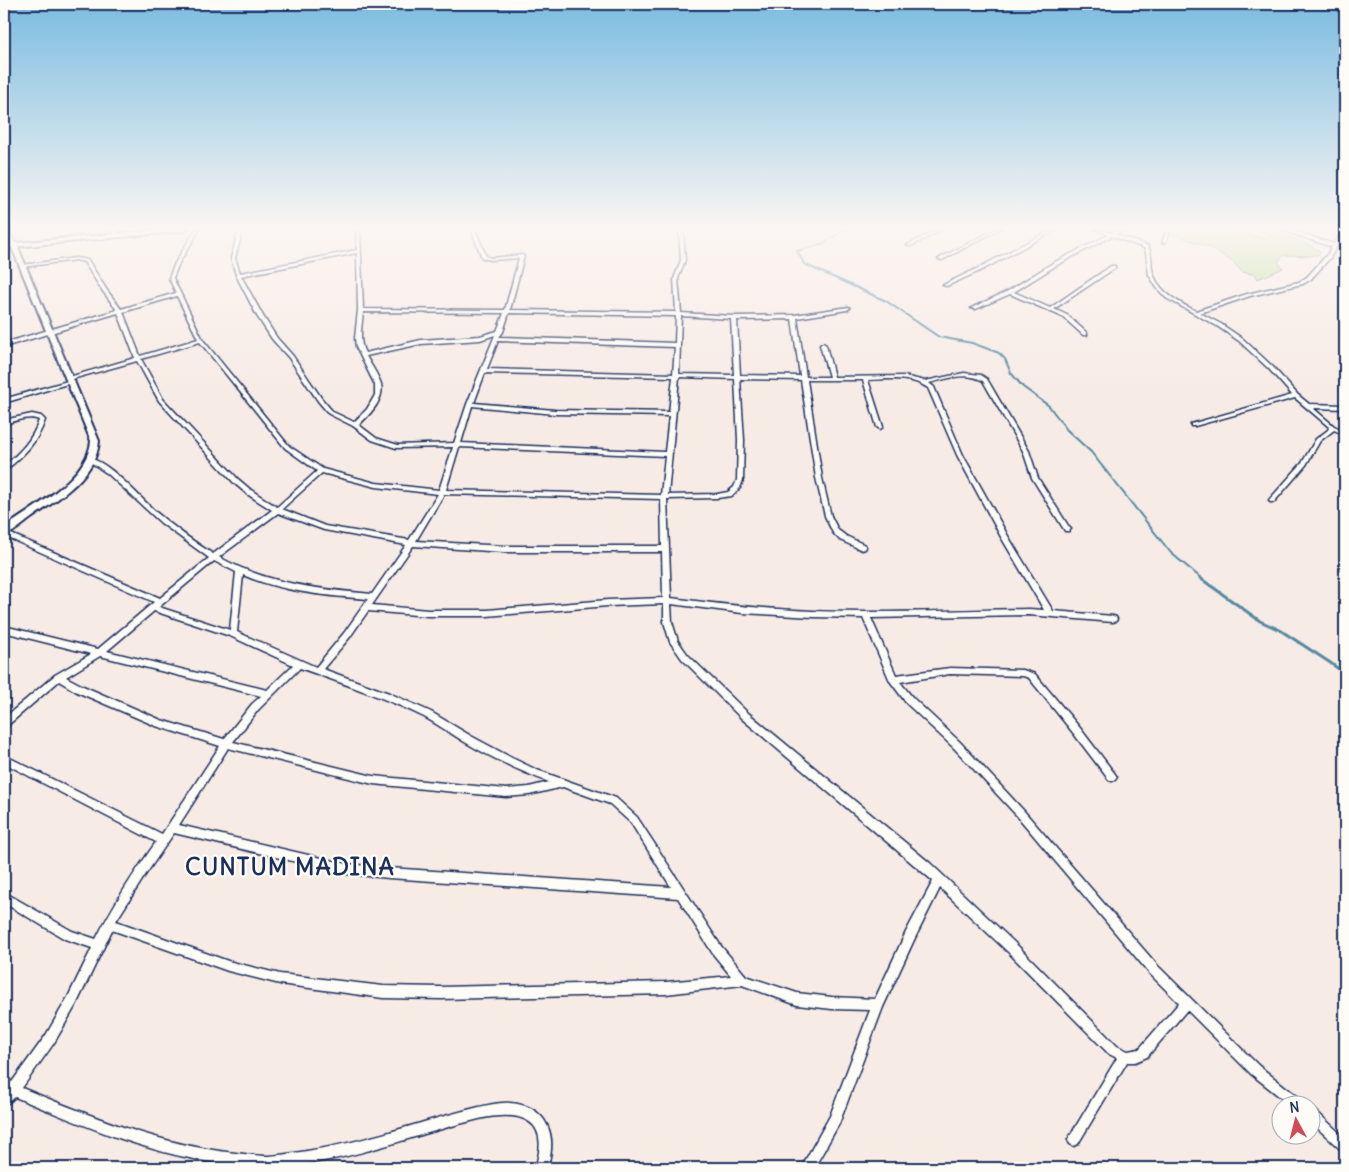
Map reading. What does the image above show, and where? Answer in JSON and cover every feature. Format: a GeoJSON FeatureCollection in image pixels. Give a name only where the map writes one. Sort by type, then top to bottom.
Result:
{"type":"FeatureCollection","features":[{"type":"Feature","properties":{"kind":"street"},"geometry":{"type":"LineString","coordinates":[[30,284],[72,379],[95,438],[91,460],[78,475],[4,533],[161,602]]}},
{"type":"Feature","properties":{"kind":"street"},"geometry":{"type":"LineString","coordinates":[[101,284],[120,311],[138,358],[161,400],[241,486],[277,510],[324,528],[411,543],[514,549],[665,549]]}},
{"type":"Feature","properties":{"kind":"street"},"geometry":{"type":"LineString","coordinates":[[173,284],[201,340],[288,447],[321,471],[376,485],[442,492],[664,497],[730,494],[737,488],[740,480],[742,422],[737,378],[734,318]]}},
{"type":"Feature","properties":{"kind":"street"},"geometry":{"type":"LineString","coordinates":[[243,284],[275,339],[291,357],[325,407],[331,413],[355,425],[374,439],[398,447],[456,446],[667,454]]}},
{"type":"Feature","properties":{"kind":"street"},"geometry":{"type":"LineString","coordinates":[[355,425],[370,410],[378,395],[378,385],[362,355],[358,338],[361,310],[360,284]]}},
{"type":"Feature","properties":{"kind":"street"},"geometry":{"type":"LineString","coordinates":[[317,671],[347,635],[374,597],[411,543],[442,492],[470,404],[500,332],[515,284]]}},
{"type":"Feature","properties":{"kind":"street"},"geometry":{"type":"LineString","coordinates":[[676,284],[678,345],[664,497],[668,622],[674,642],[685,657],[744,715],[926,867],[1014,949],[1113,1050],[1124,1056],[1135,1057],[1143,1053],[1186,1003]]}},
{"type":"Feature","properties":{"kind":"street"},"geometry":{"type":"LineString","coordinates":[[974,308],[1025,284]]}},
{"type":"Feature","properties":{"kind":"street"},"geometry":{"type":"LineString","coordinates":[[1051,309],[1087,284]]}},
{"type":"Feature","properties":{"kind":"street"},"geometry":{"type":"LineString","coordinates":[[1157,284],[1161,291],[1171,300],[1219,325],[1241,340],[1296,396],[1332,427],[1345,433]]}},
{"type":"Feature","properties":{"kind":"street"},"geometry":{"type":"LineString","coordinates":[[1195,313],[1249,295],[1298,284]]}},
{"type":"Feature","properties":{"kind":"street"},"geometry":{"type":"LineString","coordinates":[[1010,292],[1065,316],[1085,334]]}},
{"type":"Feature","properties":{"kind":"street"},"geometry":{"type":"LineString","coordinates":[[4,345],[178,294]]}},
{"type":"Feature","properties":{"kind":"street"},"geometry":{"type":"LineString","coordinates":[[361,310],[678,314],[734,318],[794,318],[847,308]]}},
{"type":"Feature","properties":{"kind":"street"},"geometry":{"type":"LineString","coordinates":[[794,318],[819,478],[830,524],[843,538],[862,547]]}},
{"type":"Feature","properties":{"kind":"street"},"geometry":{"type":"LineString","coordinates":[[362,355],[412,343],[480,338],[500,332]]}},
{"type":"Feature","properties":{"kind":"street"},"geometry":{"type":"LineString","coordinates":[[497,339],[678,345]]}},
{"type":"Feature","properties":{"kind":"street"},"geometry":{"type":"LineString","coordinates":[[4,401],[201,340]]}},
{"type":"Feature","properties":{"kind":"street"},"geometry":{"type":"LineString","coordinates":[[823,345],[832,379]]}},
{"type":"Feature","properties":{"kind":"street"},"geometry":{"type":"LineString","coordinates":[[484,370],[737,378],[916,378],[926,382],[931,387],[960,455],[1050,613]]}},
{"type":"Feature","properties":{"kind":"street"},"geometry":{"type":"LineString","coordinates":[[926,382],[971,375],[979,376],[985,380],[1026,451],[1032,471],[1039,485],[1067,529]]}},
{"type":"Feature","properties":{"kind":"street"},"geometry":{"type":"LineString","coordinates":[[864,379],[880,428]]}},
{"type":"Feature","properties":{"kind":"street"},"geometry":{"type":"LineString","coordinates":[[1193,425],[1296,396]]}},
{"type":"Feature","properties":{"kind":"street"},"geometry":{"type":"LineString","coordinates":[[470,404],[554,412],[671,414]]}},
{"type":"Feature","properties":{"kind":"street"},"geometry":{"type":"LineString","coordinates":[[1308,406],[1345,407]]}},
{"type":"Feature","properties":{"kind":"street"},"geometry":{"type":"LineString","coordinates":[[4,422],[32,416],[39,417],[42,420],[40,429],[34,438],[4,469]]}},
{"type":"Feature","properties":{"kind":"street"},"geometry":{"type":"LineString","coordinates":[[1272,500],[1299,469],[1318,440],[1331,431],[1332,427]]}},
{"type":"Feature","properties":{"kind":"street"},"geometry":{"type":"LineString","coordinates":[[91,460],[110,472],[163,521],[213,558],[262,580],[293,588],[374,597]]}},
{"type":"Feature","properties":{"kind":"street"},"geometry":{"type":"LineString","coordinates":[[4,723],[58,677],[100,652],[213,558],[277,510],[321,471]]}},
{"type":"Feature","properties":{"kind":"street"},"geometry":{"type":"LineString","coordinates":[[233,634],[240,571]]}},
{"type":"Feature","properties":{"kind":"street"},"geometry":{"type":"LineString","coordinates":[[366,608],[454,614],[487,613],[608,602],[668,601],[770,612],[866,616],[1003,612],[1050,613],[1113,619]]}},
{"type":"Feature","properties":{"kind":"street"},"geometry":{"type":"LineString","coordinates":[[153,608],[233,634],[299,664],[386,696],[428,715],[468,740],[509,760],[613,801],[634,820],[717,950],[742,980]]}},
{"type":"Feature","properties":{"kind":"street"},"geometry":{"type":"LineString","coordinates":[[866,616],[893,679],[910,701],[957,745],[1021,814],[1148,963],[1186,1003],[1255,1070],[1285,1094]]}},
{"type":"Feature","properties":{"kind":"street"},"geometry":{"type":"LineString","coordinates":[[4,630],[267,694]]}},
{"type":"Feature","properties":{"kind":"street"},"geometry":{"type":"LineString","coordinates":[[299,664],[267,694],[226,744],[109,924],[72,1001],[50,1039],[7,1091],[168,1148],[216,1159],[275,1162],[344,1150],[496,1110],[519,1110],[538,1119],[546,1136],[545,1159],[541,1168]]}},
{"type":"Feature","properties":{"kind":"street"},"geometry":{"type":"LineString","coordinates":[[893,679],[950,671],[1032,676],[1072,724],[1112,777]]}},
{"type":"Feature","properties":{"kind":"street"},"geometry":{"type":"LineString","coordinates":[[58,677],[80,689],[158,723],[226,744],[385,782],[506,793],[529,791],[564,783]]}},
{"type":"Feature","properties":{"kind":"street"},"geometry":{"type":"LineString","coordinates":[[4,759],[163,840]]}},
{"type":"Feature","properties":{"kind":"street"},"geometry":{"type":"LineString","coordinates":[[172,828],[348,868],[399,874],[680,893]]}},
{"type":"Feature","properties":{"kind":"street"},"geometry":{"type":"LineString","coordinates":[[807,1168],[834,1120],[878,1004],[939,880]]}},
{"type":"Feature","properties":{"kind":"street"},"geometry":{"type":"LineString","coordinates":[[4,897],[69,935],[98,945]]}},
{"type":"Feature","properties":{"kind":"street"},"geometry":{"type":"LineString","coordinates":[[109,924],[228,966],[280,978],[383,992],[440,993],[666,988],[742,980],[797,999],[832,1003],[878,1004]]}},
{"type":"Feature","properties":{"kind":"street"},"geometry":{"type":"LineString","coordinates":[[1074,1140],[1124,1056]]}},
{"type":"Feature","properties":{"kind":"street"},"geometry":{"type":"LineString","coordinates":[[1322,1124],[1345,1146]]}},
{"type":"Feature","properties":{"kind":"waterway"},"geometry":{"type":"LineString","coordinates":[[848,284],[886,301],[939,337],[972,343],[999,353],[1005,359],[1011,373],[1023,387],[1049,406],[1067,430],[1091,452],[1171,553],[1202,579]]}},
{"type":"Feature","properties":{"kind":"waterway"},"geometry":{"type":"LineString","coordinates":[[1200,578],[1260,621],[1280,630],[1329,662],[1343,672],[1345,677]]}},
{"type":"Feature","properties":{"kind":"district","name":"CUNTUM MADINA"},"geometry":{"type":"Point","coordinates":[290,867]}}]}
